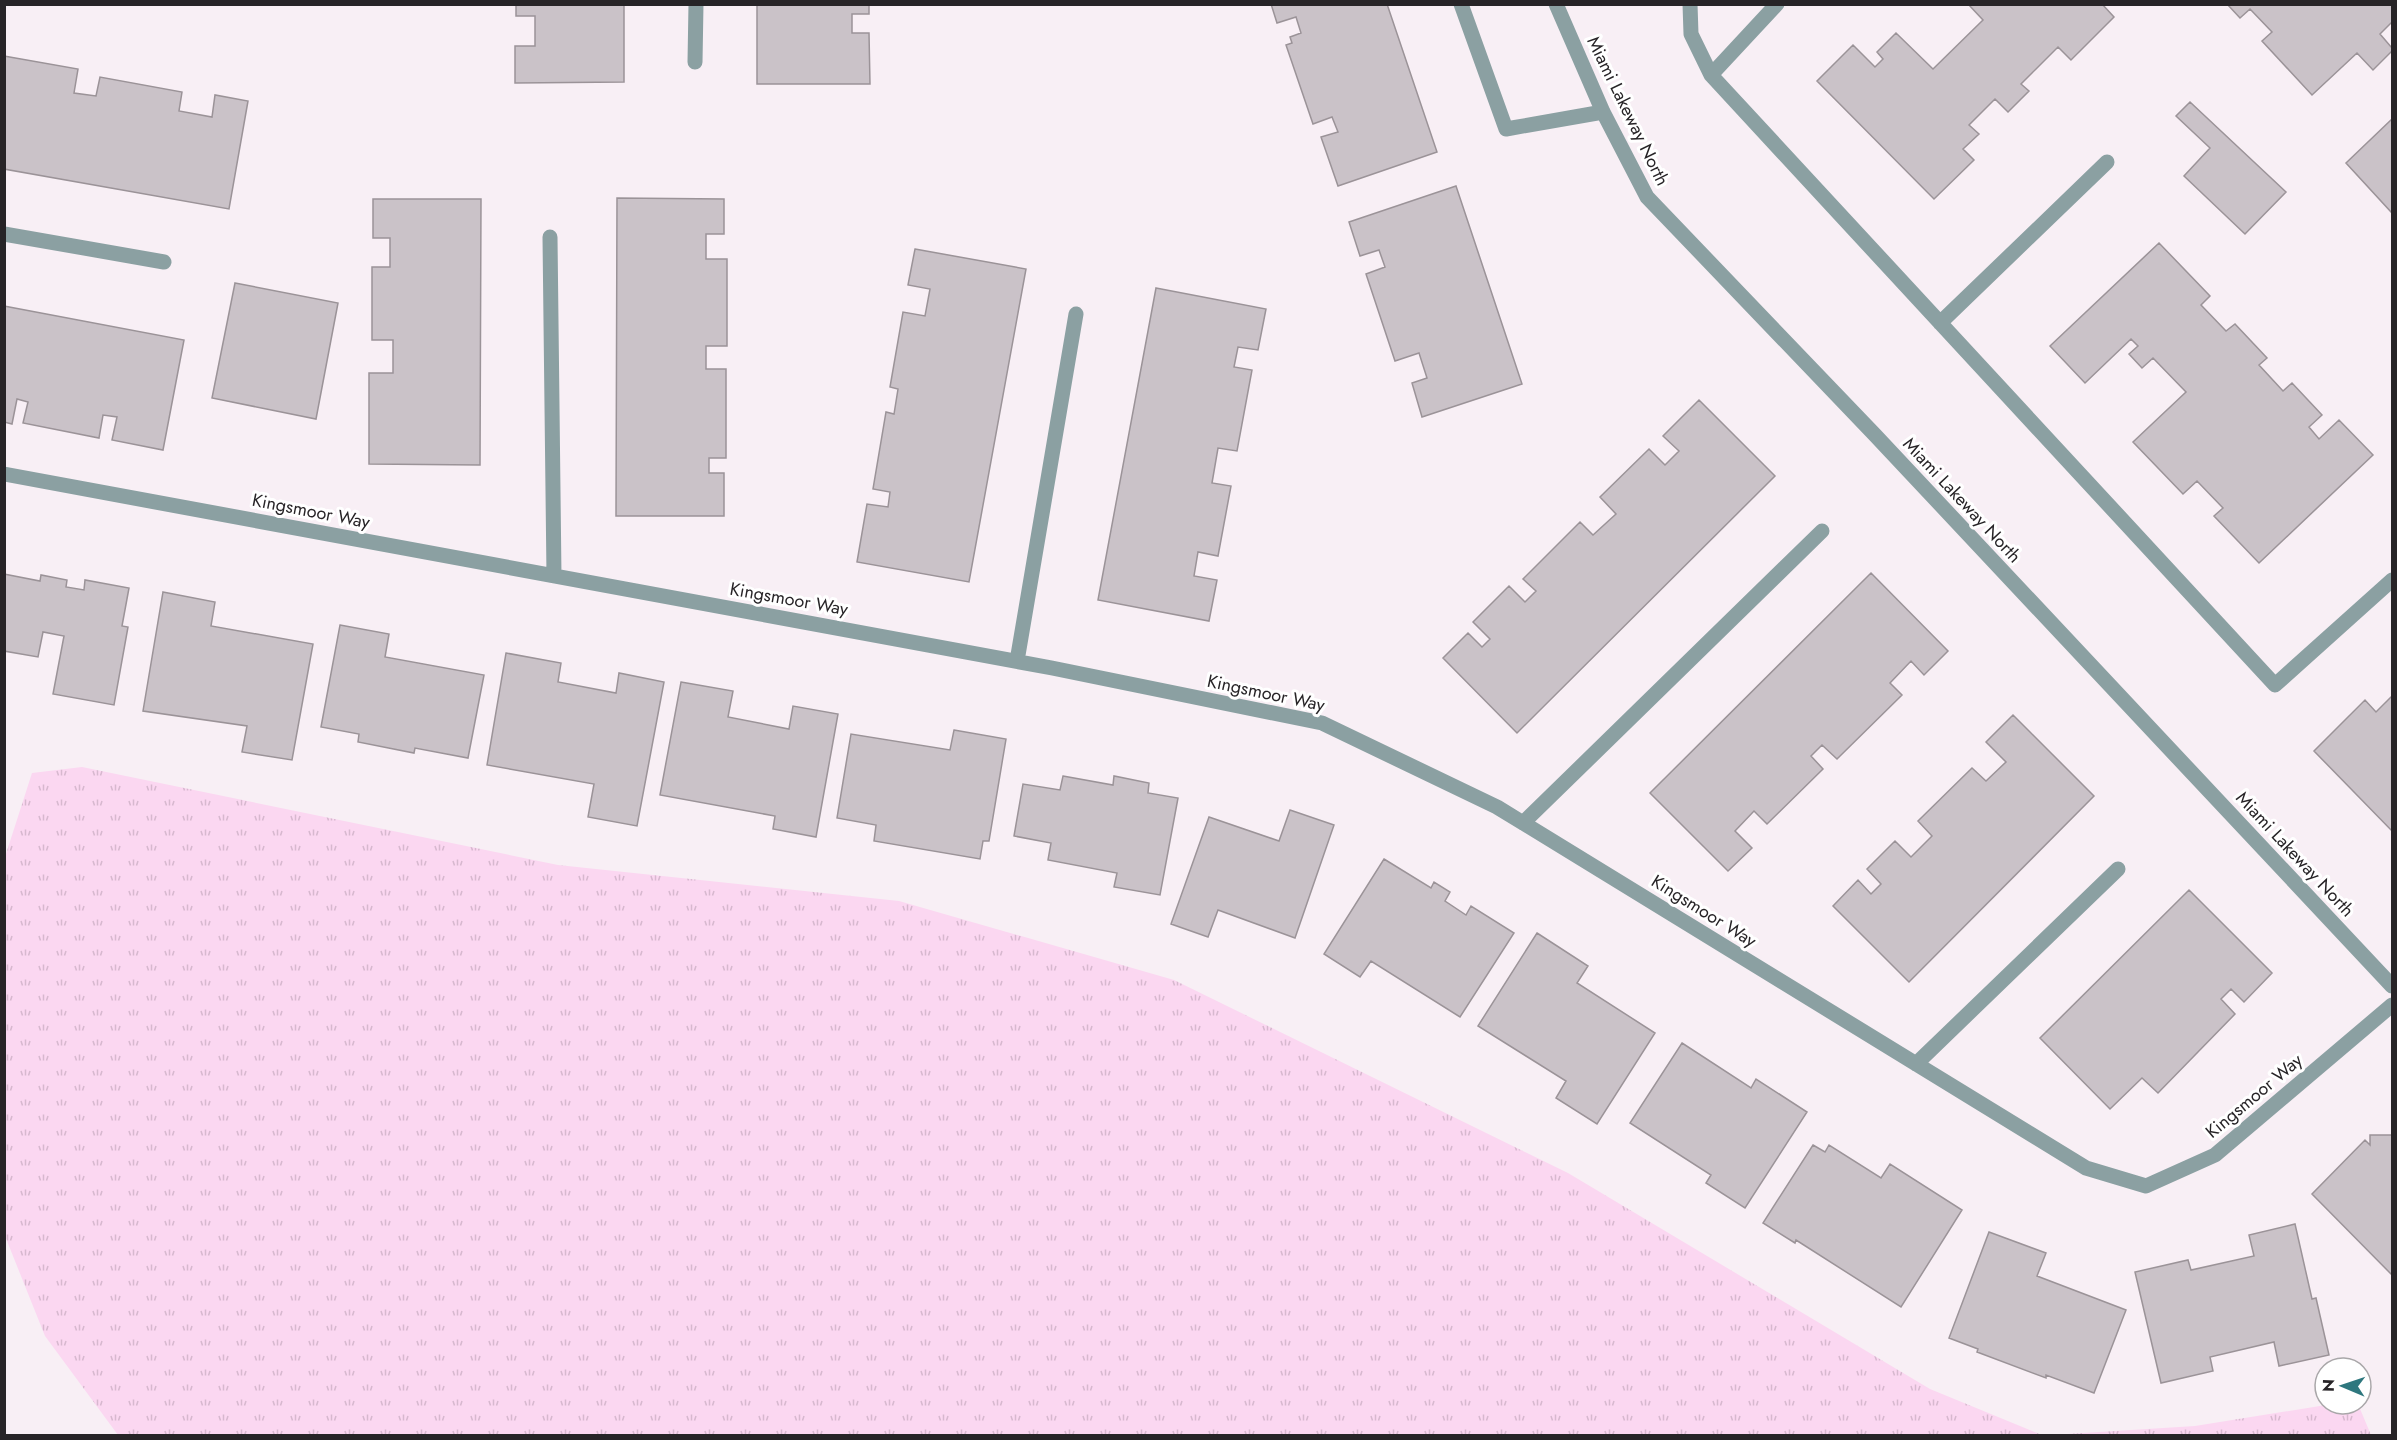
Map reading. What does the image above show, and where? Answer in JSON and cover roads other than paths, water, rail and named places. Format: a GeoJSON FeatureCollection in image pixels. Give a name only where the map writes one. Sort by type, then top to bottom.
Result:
{"type":"FeatureCollection","features":[{"type":"Feature","properties":{"kind":"street"},"geometry":{"type":"LineString","coordinates":[[695,62],[696,4]]}},
{"type":"Feature","properties":{"kind":"street"},"geometry":{"type":"LineString","coordinates":[[1461,4],[1506,129],[1604,112]]}},
{"type":"Feature","properties":{"kind":"street","name":"Miami Lakeway North"},"geometry":{"type":"LineString","coordinates":[[1556,4],[1604,112],[1647,197],[1883,444],[2392,986]]}},
{"type":"Feature","properties":{"kind":"street"},"geometry":{"type":"LineString","coordinates":[[1690,4],[1691,34],[1711,75],[2275,685],[2392,580]]}},
{"type":"Feature","properties":{"kind":"street"},"geometry":{"type":"LineString","coordinates":[[1711,75],[1777,4]]}},
{"type":"Feature","properties":{"kind":"street"},"geometry":{"type":"LineString","coordinates":[[1940,323],[2107,162]]}},
{"type":"Feature","properties":{"kind":"street"},"geometry":{"type":"LineString","coordinates":[[4,234],[164,262]]}},
{"type":"Feature","properties":{"kind":"street"},"geometry":{"type":"LineString","coordinates":[[550,237],[554,576]]}},
{"type":"Feature","properties":{"kind":"street"},"geometry":{"type":"LineString","coordinates":[[1017,662],[1076,314]]}},
{"type":"Feature","properties":{"kind":"street","name":"Kingsmoor Way"},"geometry":{"type":"LineString","coordinates":[[4,474],[1017,662],[1322,723],[1497,807],[2086,1168],[2146,1186],[2214,1155],[2392,1005]]}},
{"type":"Feature","properties":{"kind":"street"},"geometry":{"type":"LineString","coordinates":[[1523,823],[1822,531]]}},
{"type":"Feature","properties":{"kind":"street"},"geometry":{"type":"LineString","coordinates":[[1916,1064],[2118,869]]}}]}
